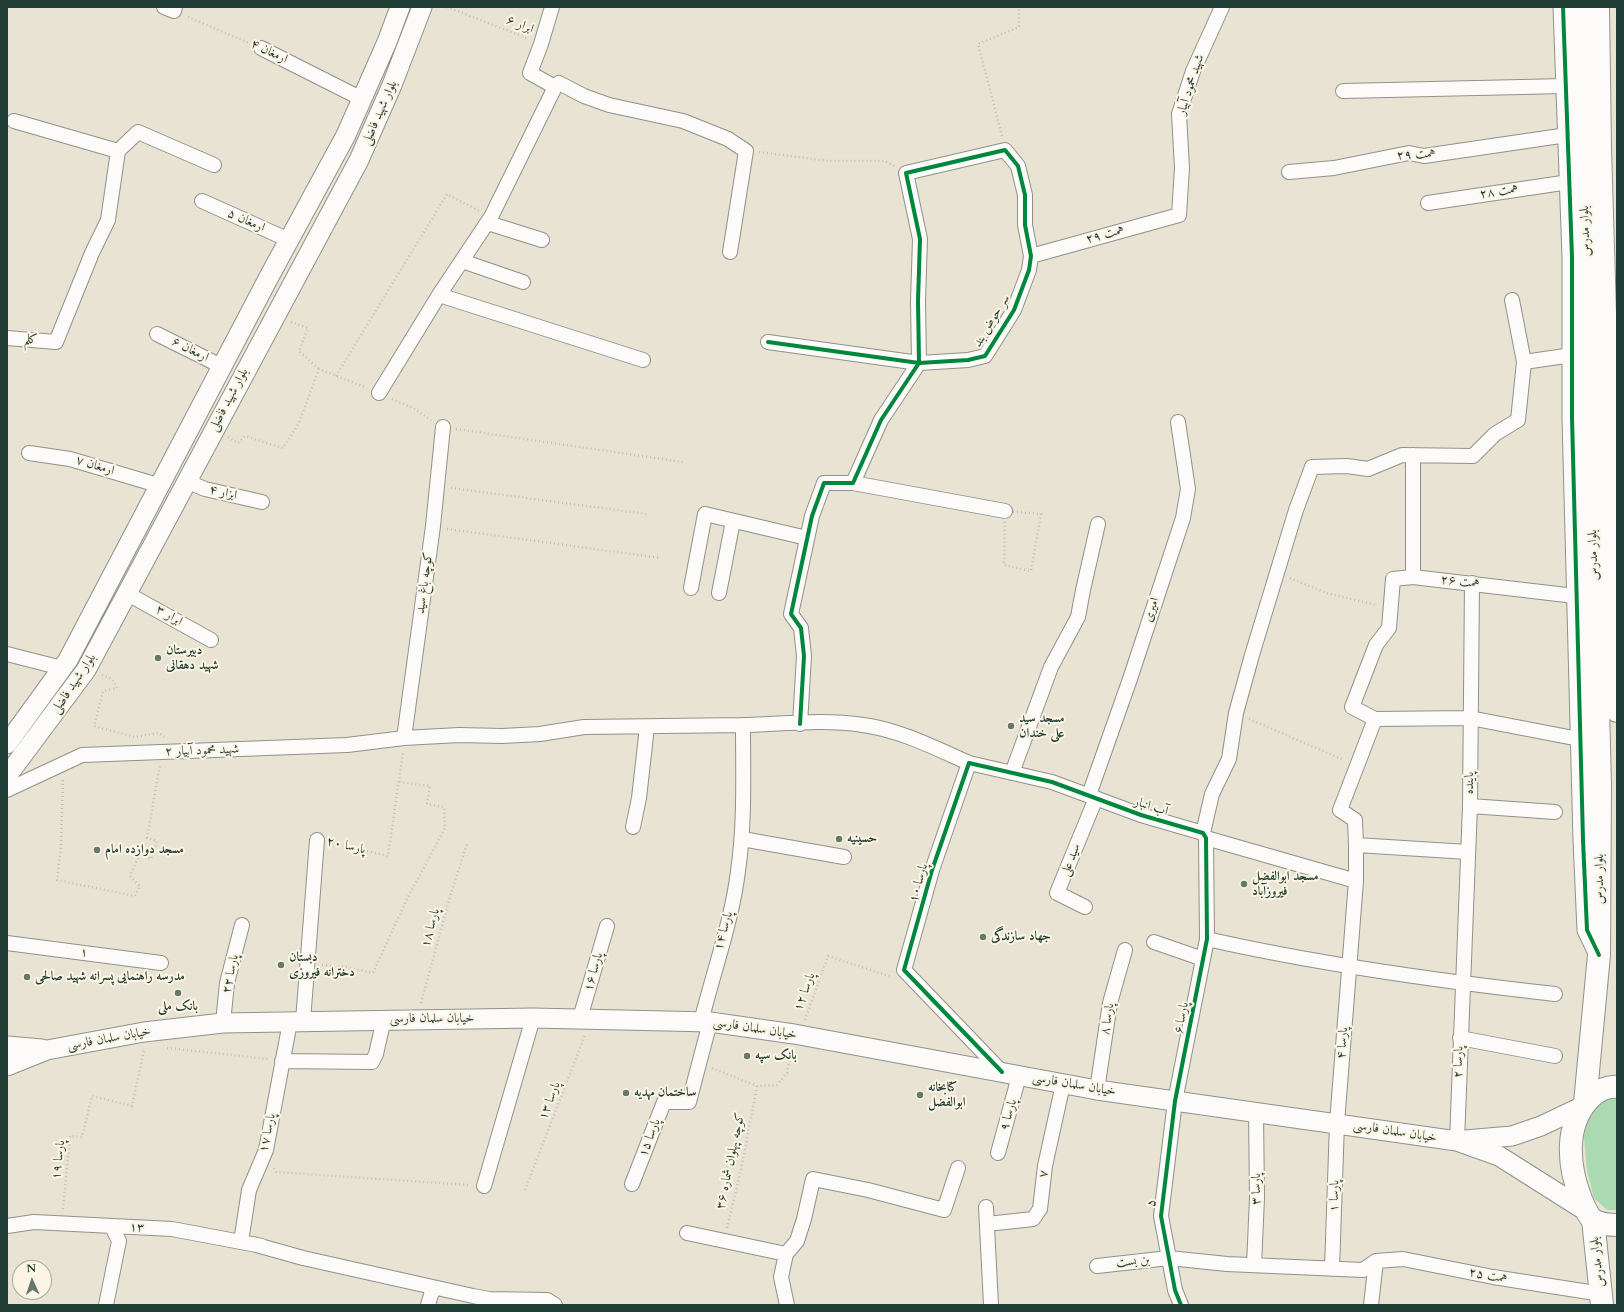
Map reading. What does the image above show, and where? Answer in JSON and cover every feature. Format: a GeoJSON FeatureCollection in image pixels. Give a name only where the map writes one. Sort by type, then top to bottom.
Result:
{"type":"FeatureCollection","features":[{"type":"Feature","properties":{"kind":"main road","name":"بلوار شهید فاضلی"},"geometry":{"type":"LineString","coordinates":[[7,744],[62,668],[161,486],[289,240],[346,135],[400,7]]}},
{"type":"Feature","properties":{"kind":"main road","name":"بلوار شهید فاضلی"},"geometry":{"type":"LineString","coordinates":[[7,776],[86,670],[126,592],[359,160],[392,86],[422,7]]}},
{"type":"Feature","properties":{"kind":"main road"},"geometry":{"type":"LineString","coordinates":[[1563,7],[1572,257],[1575,596],[1587,930],[1599,955]]}},
{"type":"Feature","properties":{"kind":"main road","name":"بلوار مدرس"},"geometry":{"type":"LineString","coordinates":[[1580,7],[1600,785],[1599,955],[1583,1105],[1573,1126],[1570,1152],[1578,1190],[1590,1216],[1602,1300]]}},
{"type":"Feature","properties":{"kind":"main road","name":"بلوار مدرس"},"geometry":{"type":"LineString","coordinates":[[1598,7],[1600,155],[1617,711]]}},
{"type":"Feature","properties":{"kind":"main road"},"geometry":{"type":"LineString","coordinates":[[39,700],[55,712]]}},
{"type":"Feature","properties":{"kind":"main road","name":"خیابان سلمان فارسی"},"geometry":{"type":"LineString","coordinates":[[7,1066],[47,1050],[144,1032],[222,1023],[384,1019],[533,1018],[586,1018],[705,1022],[797,1035],[1097,1090],[1457,1141],[1500,1156],[1590,1216]]}},
{"type":"Feature","properties":{"kind":"main road","name":"خیابان سلمان فارسی"},"geometry":{"type":"LineString","coordinates":[[7,1046],[47,1050]]}},
{"type":"Feature","properties":{"kind":"main road"},"geometry":{"type":"LineString","coordinates":[[1583,1105],[1593,1095],[1605,1088],[1617,1087]]}},
{"type":"Feature","properties":{"kind":"main road","name":"خیابان سلمان فارسی"},"geometry":{"type":"LineString","coordinates":[[1457,1141],[1512,1136],[1541,1126],[1583,1105]]}},
{"type":"Feature","properties":{"kind":"main road"},"geometry":{"type":"LineString","coordinates":[[1590,1216],[1606,1225],[1617,1225]]}},
{"type":"Feature","properties":{"kind":"street"},"geometry":{"type":"LineString","coordinates":[[552,7],[541,44],[530,73],[555,87]]}},
{"type":"Feature","properties":{"kind":"street","name":"شهید محمود آبیار"},"geometry":{"type":"LineString","coordinates":[[1179,215],[1182,168],[1179,114],[1193,71],[1222,7]]}},
{"type":"Feature","properties":{"kind":"street","name":"ارمغان ۴"},"geometry":{"type":"LineString","coordinates":[[261,48],[362,99]]}},
{"type":"Feature","properties":{"kind":"street"},"geometry":{"type":"LineString","coordinates":[[379,393],[439,295],[490,220],[555,87],[560,83],[584,96],[609,105],[683,121],[728,139],[746,151],[730,252]]}},
{"type":"Feature","properties":{"kind":"street"},"geometry":{"type":"LineString","coordinates":[[1343,91],[1566,86]]}},
{"type":"Feature","properties":{"kind":"street"},"geometry":{"type":"LineString","coordinates":[[14,121],[118,151],[138,132],[214,165]]}},
{"type":"Feature","properties":{"kind":"street","name":"همت ۲۹"},"geometry":{"type":"LineString","coordinates":[[1289,172],[1334,168],[1409,152],[1424,156],[1567,135]]}},
{"type":"Feature","properties":{"kind":"street"},"geometry":{"type":"LineString","coordinates":[[853,482],[881,420],[920,363],[918,302],[920,239],[906,173],[1005,150]]}},
{"type":"Feature","properties":{"kind":"street","name":"سر حوض بند"},"geometry":{"type":"LineString","coordinates":[[920,363],[968,360],[985,356],[1014,310],[1029,270],[1031,256],[1025,225],[1025,195],[1018,166],[1005,150]]}},
{"type":"Feature","properties":{"kind":"street","name":"کلم"},"geometry":{"type":"LineString","coordinates":[[7,338],[56,342],[92,253],[108,220],[118,151]]}},
{"type":"Feature","properties":{"kind":"street","name":"همت ۲۸"},"geometry":{"type":"LineString","coordinates":[[1428,203],[1569,182]]}},
{"type":"Feature","properties":{"kind":"street","name":"ارمغان ۵"},"geometry":{"type":"LineString","coordinates":[[202,201],[289,240]]}},
{"type":"Feature","properties":{"kind":"street","name":"همت ۲۹"},"geometry":{"type":"LineString","coordinates":[[1031,256],[1179,215]]}},
{"type":"Feature","properties":{"kind":"street"},"geometry":{"type":"LineString","coordinates":[[490,220],[542,240]]}},
{"type":"Feature","properties":{"kind":"street"},"geometry":{"type":"LineString","coordinates":[[462,261],[524,282]]}},
{"type":"Feature","properties":{"kind":"street"},"geometry":{"type":"LineString","coordinates":[[439,295],[643,360]]}},
{"type":"Feature","properties":{"kind":"street"},"geometry":{"type":"LineString","coordinates":[[1413,577],[1413,455],[1473,456],[1495,434],[1518,420],[1524,362],[1512,300]]}},
{"type":"Feature","properties":{"kind":"street","name":"ارمغان ۶"},"geometry":{"type":"LineString","coordinates":[[157,334],[223,367]]}},
{"type":"Feature","properties":{"kind":"street"},"geometry":{"type":"LineString","coordinates":[[768,342],[920,363]]}},
{"type":"Feature","properties":{"kind":"street"},"geometry":{"type":"LineString","coordinates":[[1524,362],[1572,355]]}},
{"type":"Feature","properties":{"kind":"street","name":"امیری"},"geometry":{"type":"LineString","coordinates":[[1092,796],[1183,518],[1188,489],[1178,422]]}},
{"type":"Feature","properties":{"kind":"street","name":"کوچه باغ سید"},"geometry":{"type":"LineString","coordinates":[[404,738],[433,526],[443,427]]}},
{"type":"Feature","properties":{"kind":"street","name":"ارمغان ۷"},"geometry":{"type":"LineString","coordinates":[[29,453],[70,459],[161,486]]}},
{"type":"Feature","properties":{"kind":"street","name":"پارسا ۶"},"geometry":{"type":"LineString","coordinates":[[1175,1101],[1207,939],[1204,836],[1212,794],[1229,759],[1236,713],[1296,510],[1312,467],[1347,466],[1368,469],[1402,455],[1413,455]]}},
{"type":"Feature","properties":{"kind":"street","name":"ابزار ۴"},"geometry":{"type":"LineString","coordinates":[[186,481],[204,488],[262,502]]}},
{"type":"Feature","properties":{"kind":"street"},"geometry":{"type":"LineString","coordinates":[[800,724],[804,656],[801,628],[791,614],[812,516],[824,483],[853,482],[1005,511]]}},
{"type":"Feature","properties":{"kind":"street"},"geometry":{"type":"LineString","coordinates":[[691,588],[705,514],[807,538]]}},
{"type":"Feature","properties":{"kind":"street"},"geometry":{"type":"LineString","coordinates":[[719,593],[733,521]]}},
{"type":"Feature","properties":{"kind":"street"},"geometry":{"type":"LineString","coordinates":[[1012,773],[1051,667],[1078,617],[1082,590],[1098,524]]}},
{"type":"Feature","properties":{"kind":"street","name":"همت ۲۶"},"geometry":{"type":"LineString","coordinates":[[1375,719],[1352,707],[1376,645],[1389,628],[1393,579],[1413,577],[1575,596]]}},
{"type":"Feature","properties":{"kind":"street","name":"پاینده"},"geometry":{"type":"LineString","coordinates":[[1463,984],[1470,806],[1472,583]]}},
{"type":"Feature","properties":{"kind":"street","name":"ابرار ۳"},"geometry":{"type":"LineString","coordinates":[[126,592],[211,640]]}},
{"type":"Feature","properties":{"kind":"street"},"geometry":{"type":"LineString","coordinates":[[7,654],[62,668]]}},
{"type":"Feature","properties":{"kind":"street"},"geometry":{"type":"LineString","coordinates":[[1357,766],[1375,719],[1470,718],[1580,739]]}},
{"type":"Feature","properties":{"kind":"street","name":"شهید محمود آبیار ۲"},"geometry":{"type":"LineString","coordinates":[[7,790],[82,755],[347,745],[404,738],[459,735],[502,736],[540,734],[584,727],[862,724],[897,732],[969,763]]}},
{"type":"Feature","properties":{"kind":"street","name":"پارسا ۱۴"},"geometry":{"type":"LineString","coordinates":[[705,1022],[738,873],[742,839],[743,725]]}},
{"type":"Feature","properties":{"kind":"street"},"geometry":{"type":"LineString","coordinates":[[633,827],[639,798],[647,727]]}},
{"type":"Feature","properties":{"kind":"street"},"geometry":{"type":"LineString","coordinates":[[969,763],[1052,782],[1092,796]]}},
{"type":"Feature","properties":{"kind":"street","name":"پارسا ۱۰"},"geometry":{"type":"LineString","coordinates":[[969,763],[932,870],[904,970],[918,986],[1011,1074]]}},
{"type":"Feature","properties":{"kind":"street","name":"پارسا ۴"},"geometry":{"type":"LineString","coordinates":[[1337,1123],[1356,881],[1355,820],[1340,810],[1357,766]]}},
{"type":"Feature","properties":{"kind":"street","name":"آب انبار"},"geometry":{"type":"LineString","coordinates":[[1092,796],[1141,815],[1204,836],[1356,881]]}},
{"type":"Feature","properties":{"kind":"street","name":"سید علی"},"geometry":{"type":"LineString","coordinates":[[1085,907],[1057,893],[1092,796]]}},
{"type":"Feature","properties":{"kind":"street"},"geometry":{"type":"LineString","coordinates":[[1470,806],[1556,812]]}},
{"type":"Feature","properties":{"kind":"street"},"geometry":{"type":"LineString","coordinates":[[742,839],[844,857]]}},
{"type":"Feature","properties":{"kind":"street","name":"پارسا ۲۰"},"geometry":{"type":"LineString","coordinates":[[297,1022],[307,964],[318,840]]}},
{"type":"Feature","properties":{"kind":"street"},"geometry":{"type":"LineString","coordinates":[[1356,845],[1468,852]]}},
{"type":"Feature","properties":{"kind":"street","name":"پارسا ۲۲"},"geometry":{"type":"LineString","coordinates":[[222,1023],[227,982],[242,926]]}},
{"type":"Feature","properties":{"kind":"street","name":"پارسا ۱۶"},"geometry":{"type":"LineString","coordinates":[[586,1018],[608,926]]}},
{"type":"Feature","properties":{"kind":"street"},"geometry":{"type":"LineString","coordinates":[[1207,939],[1272,954],[1349,964],[1395,975],[1555,994]]}},
{"type":"Feature","properties":{"kind":"street"},"geometry":{"type":"LineString","coordinates":[[1154,942],[1203,959]]}},
{"type":"Feature","properties":{"kind":"street","name":"۱"},"geometry":{"type":"LineString","coordinates":[[7,943],[161,963]]}},
{"type":"Feature","properties":{"kind":"street","name":"پارسا ۸"},"geometry":{"type":"LineString","coordinates":[[1097,1090],[1110,1003],[1125,950]]}},
{"type":"Feature","properties":{"kind":"street","name":"پارسا ۲"},"geometry":{"type":"LineString","coordinates":[[1457,1141],[1463,984]]}},
{"type":"Feature","properties":{"kind":"street"},"geometry":{"type":"LineString","coordinates":[[484,1186],[533,1018]]}},
{"type":"Feature","properties":{"kind":"street"},"geometry":{"type":"LineString","coordinates":[[282,1061],[372,1062],[376,1054],[384,1019]]}},
{"type":"Feature","properties":{"kind":"street","name":"پارسا ۱۷"},"geometry":{"type":"LineString","coordinates":[[253,1244],[249,1190],[266,1150],[282,1061],[297,1022]]}},
{"type":"Feature","properties":{"kind":"street","name":"پارسا ۱۵"},"geometry":{"type":"LineString","coordinates":[[632,1184],[664,1102],[689,1102],[697,1070],[705,1022]]}},
{"type":"Feature","properties":{"kind":"street"},"geometry":{"type":"LineString","coordinates":[[1460,1038],[1555,1056]]}},
{"type":"Feature","properties":{"kind":"street","name":"پارسا ۹"},"geometry":{"type":"LineString","coordinates":[[998,1153],[1011,1074]]}},
{"type":"Feature","properties":{"kind":"street","name":"۷"},"geometry":{"type":"LineString","coordinates":[[987,1224],[1033,1219],[1040,1209],[1045,1166],[1063,1084]]}},
{"type":"Feature","properties":{"kind":"street","name":"۵"},"geometry":{"type":"LineString","coordinates":[[1175,1101],[1161,1216],[1175,1290],[1181,1305]]}},
{"type":"Feature","properties":{"kind":"street","name":"پارسا ۳"},"geometry":{"type":"LineString","coordinates":[[1254,1265],[1257,1198],[1256,1112]]}},
{"type":"Feature","properties":{"kind":"street","name":"پارسا ۱"},"geometry":{"type":"LineString","coordinates":[[1332,1269],[1337,1123]]}},
{"type":"Feature","properties":{"kind":"street"},"geometry":{"type":"LineString","coordinates":[[787,1305],[781,1277],[786,1254],[797,1241],[804,1219],[813,1179],[868,1190],[944,1210],[958,1168]]}},
{"type":"Feature","properties":{"kind":"street"},"geometry":{"type":"LineString","coordinates":[[986,1208],[992,1305]]}},
{"type":"Feature","properties":{"kind":"street","name":"۱۳"},"geometry":{"type":"LineString","coordinates":[[7,1226],[34,1222],[172,1229],[253,1244],[303,1258],[433,1288],[489,1299],[547,1300],[555,1305]]}},
{"type":"Feature","properties":{"kind":"street"},"geometry":{"type":"LineString","coordinates":[[106,1305],[119,1241],[112,1227]]}},
{"type":"Feature","properties":{"kind":"street"},"geometry":{"type":"LineString","coordinates":[[687,1233],[786,1254]]}},
{"type":"Feature","properties":{"kind":"street","name":"بن بست"},"geometry":{"type":"LineString","coordinates":[[1098,1266],[1169,1258],[1254,1265],[1363,1270],[1376,1261]]}},
{"type":"Feature","properties":{"kind":"street","name":"همت ۲۵"},"geometry":{"type":"LineString","coordinates":[[1376,1261],[1403,1259],[1602,1300]]}},
{"type":"Feature","properties":{"kind":"street"},"geometry":{"type":"LineString","coordinates":[[1370,1305],[1376,1261]]}},
{"type":"Feature","properties":{"kind":"street"},"geometry":{"type":"LineString","coordinates":[[428,1305],[433,1288]]}},
{"type":"Feature","properties":{"kind":"path"},"geometry":{"type":"LineString","coordinates":[[1005,150],[978,44],[1019,27],[1019,7]]}},
{"type":"Feature","properties":{"kind":"path"},"geometry":{"type":"LineString","coordinates":[[746,151],[830,161],[885,161],[906,173]]}},
{"type":"Feature","properties":{"kind":"path"},"geometry":{"type":"LineString","coordinates":[[336,376],[447,194],[490,220]]}},
{"type":"Feature","properties":{"kind":"path"},"geometry":{"type":"LineString","coordinates":[[275,316],[308,328],[299,351],[319,369],[415,409],[443,427],[683,462]]}},
{"type":"Feature","properties":{"kind":"path"},"geometry":{"type":"LineString","coordinates":[[214,430],[238,442],[244,436],[283,448],[299,423],[319,369]]}},
{"type":"Feature","properties":{"kind":"path"},"geometry":{"type":"LineString","coordinates":[[437,486],[647,514]]}},
{"type":"Feature","properties":{"kind":"path"},"geometry":{"type":"LineString","coordinates":[[1005,511],[1041,514],[1031,570],[1004,565],[1005,511]]}},
{"type":"Feature","properties":{"kind":"path"},"geometry":{"type":"LineString","coordinates":[[433,526],[661,558]]}},
{"type":"Feature","properties":{"kind":"path"},"geometry":{"type":"LineString","coordinates":[[1278,573],[1326,593],[1390,608]]}},
{"type":"Feature","properties":{"kind":"path"},"geometry":{"type":"LineString","coordinates":[[86,670],[112,679],[117,688],[103,691],[94,726],[134,737],[159,733],[166,738]]}},
{"type":"Feature","properties":{"kind":"path"},"geometry":{"type":"LineString","coordinates":[[1236,713],[1357,766]]}},
{"type":"Feature","properties":{"kind":"path"},"geometry":{"type":"LineString","coordinates":[[64,763],[61,847],[57,880],[135,896],[140,886],[130,876],[140,853],[151,859],[157,841],[148,838],[162,752]]}},
{"type":"Feature","properties":{"kind":"path"},"geometry":{"type":"LineString","coordinates":[[307,964],[345,967],[373,972],[406,901],[445,828],[444,807],[427,804],[430,786],[399,782]]}},
{"type":"Feature","properties":{"kind":"path"},"geometry":{"type":"LineString","coordinates":[[160,1047],[282,1061]]}},
{"type":"Feature","properties":{"kind":"path"},"geometry":{"type":"LineString","coordinates":[[697,1070],[712,1068],[757,1086]]}},
{"type":"Feature","properties":{"kind":"path"},"geometry":{"type":"LineString","coordinates":[[266,1150],[276,1172],[484,1186]]}},
{"type":"Feature","properties":{"kind":"green space"},"geometry":{"type":"Polygon","coordinates":[[[1617,1095],[1617,1210],[1607,1210],[1594,1198],[1587,1171],[1584,1137],[1589,1109],[1617,1095]]]}},
{"type":"Feature","properties":{"kind":"cycle path"},"geometry":{"type":"LineString","coordinates":[[1563,7],[1572,257],[1572,418],[1583,840],[1587,930],[1599,955]]}},
{"type":"Feature","properties":{"kind":"cycle path"},"geometry":{"type":"LineString","coordinates":[[768,342],[919,363],[918,301],[920,239],[906,173],[1005,150],[1018,166],[1025,195],[1025,225],[1031,256],[1029,270],[1014,310],[985,356],[968,360],[919,363],[881,420],[853,483],[824,483],[812,516],[791,614],[801,628],[804,656],[800,724]]}},
{"type":"Feature","properties":{"kind":"cycle path"},"geometry":{"type":"LineString","coordinates":[[1002,1072],[904,970],[932,870],[969,763],[1052,782],[1141,815],[1203,833],[1206,838],[1207,939],[1175,1101],[1161,1216],[1175,1290],[1181,1305]]}},
{"type":"Feature","properties":{"kind":"place","name":"دبیرستان شهید دهقانی"},"geometry":{"type":"Point","coordinates":[158,658]}},
{"type":"Feature","properties":{"kind":"place","name":"مسجد سید علی خندان"},"geometry":{"type":"Point","coordinates":[1011,726]}},
{"type":"Feature","properties":{"kind":"place","name":"حسینیه"},"geometry":{"type":"Point","coordinates":[839,839]}},
{"type":"Feature","properties":{"kind":"place","name":"مسجد دوازده امام"},"geometry":{"type":"Point","coordinates":[97,850]}},
{"type":"Feature","properties":{"kind":"place","name":"مسجد ابوالفضل فیروزآباد"},"geometry":{"type":"Point","coordinates":[1244,884]}},
{"type":"Feature","properties":{"kind":"place","name":"جهاد سازندگی"},"geometry":{"type":"Point","coordinates":[983,937]}},
{"type":"Feature","properties":{"kind":"place","name":"دبستان دخترانه فیروزی"},"geometry":{"type":"Point","coordinates":[281,965]}},
{"type":"Feature","properties":{"kind":"place","name":"مدرسه راهنمایی پسرانه شهید صالحی"},"geometry":{"type":"Point","coordinates":[27,977]}},
{"type":"Feature","properties":{"kind":"place","name":"بانک ملی"},"geometry":{"type":"Point","coordinates":[178,993]}},
{"type":"Feature","properties":{"kind":"place","name":"بانک سپه"},"geometry":{"type":"Point","coordinates":[747,1056]}},
{"type":"Feature","properties":{"kind":"place","name":"ساختمان مهدیه"},"geometry":{"type":"Point","coordinates":[626,1093]}},
{"type":"Feature","properties":{"kind":"place","name":"کتابخانه ابوالفضل"},"geometry":{"type":"Point","coordinates":[920,1095]}}]}
